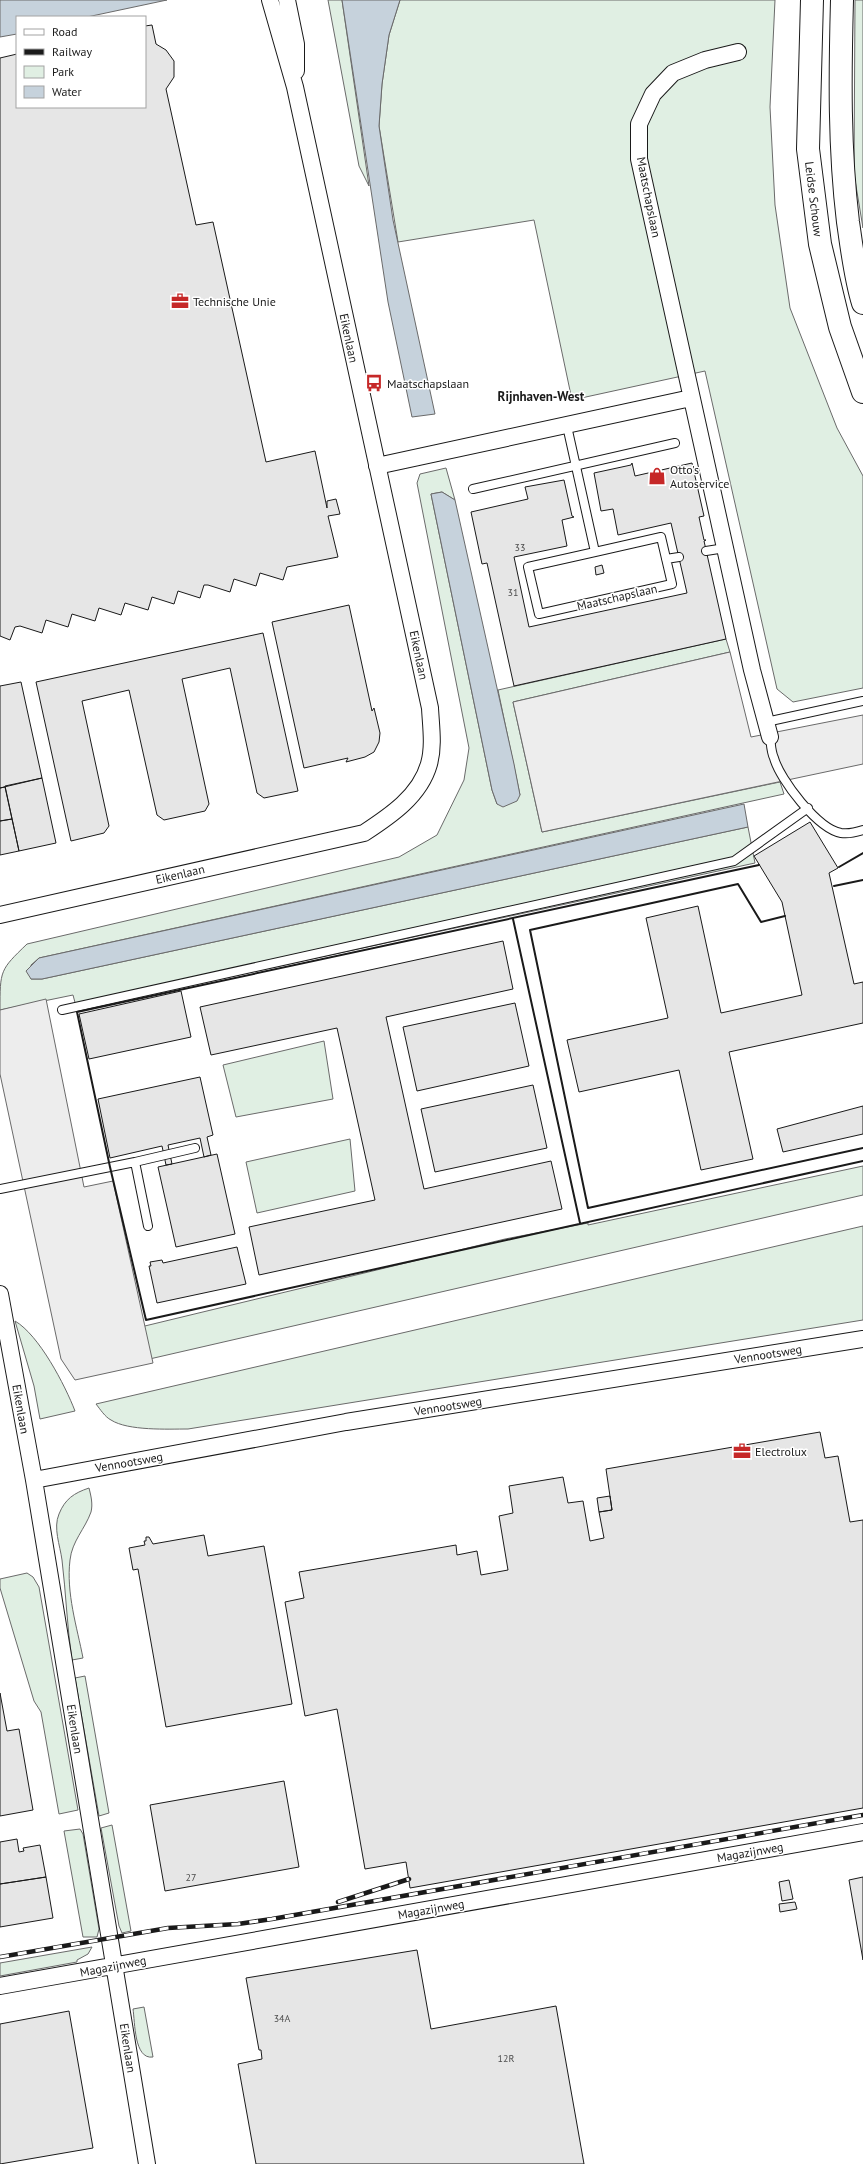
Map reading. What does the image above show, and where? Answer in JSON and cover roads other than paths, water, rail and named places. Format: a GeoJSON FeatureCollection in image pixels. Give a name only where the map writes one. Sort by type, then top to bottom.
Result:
{"type":"FeatureCollection","features":[{"type":"Feature","properties":{"kind":"street","name":"Eikenlaan"},"geometry":{"type":"LineString","coordinates":[[0,915],[364,833],[393,813],[416,790],[429,765],[432,742],[430,708],[295,87],[270,0]]}},
{"type":"Feature","properties":{"kind":"street","name":"Eikenlaan"},"geometry":{"type":"LineString","coordinates":[[286,0],[296,44],[295,87]]}},
{"type":"Feature","properties":{"kind":"street","name":"Leidse Schouw"},"geometry":{"type":"LineString","coordinates":[[812,0],[808,149],[820,244],[840,327],[863,392]]}},
{"type":"Feature","properties":{"kind":"street"},"geometry":{"type":"LineString","coordinates":[[842,0],[839,98],[843,181],[850,236],[863,303]]}},
{"type":"Feature","properties":{"kind":"street","name":"Maatschapslaan"},"geometry":{"type":"LineString","coordinates":[[738,52],[705,60],[673,73],[652,94],[639,124],[640,159],[691,398],[761,712],[768,729]]}},
{"type":"Feature","properties":{"kind":"street"},"geometry":{"type":"LineString","coordinates":[[377,466],[691,398]]}},
{"type":"Feature","properties":{"kind":"street","name":"Eikenlaan"},"geometry":{"type":"LineString","coordinates":[[0,1294],[34,1480],[147,2164]]}},
{"type":"Feature","properties":{"kind":"street","name":"Vennootsweg"},"geometry":{"type":"LineString","coordinates":[[34,1480],[346,1422],[863,1339]]}},
{"type":"Feature","properties":{"kind":"street","name":"Magazijnweg"},"geometry":{"type":"LineString","coordinates":[[0,1986],[863,1832]]}},
{"type":"Feature","properties":{"kind":"lane"},"geometry":{"type":"LineString","coordinates":[[566,426],[595,552]]}},
{"type":"Feature","properties":{"kind":"lane"},"geometry":{"type":"LineString","coordinates":[[473,489],[675,443]]}},
{"type":"Feature","properties":{"kind":"lane","name":"Maatschapslaan"},"geometry":{"type":"LineString","coordinates":[[661,537],[672,584],[539,614],[528,567],[595,552],[661,537]]}},
{"type":"Feature","properties":{"kind":"lane"},"geometry":{"type":"LineString","coordinates":[[706,551],[725,548]]}},
{"type":"Feature","properties":{"kind":"lane"},"geometry":{"type":"LineString","coordinates":[[666,560],[679,557]]}},
{"type":"Feature","properties":{"kind":"lane"},"geometry":{"type":"LineString","coordinates":[[863,701],[768,729],[774,760],[795,795],[820,822],[841,833],[863,830]]}},
{"type":"Feature","properties":{"kind":"lane"},"geometry":{"type":"LineString","coordinates":[[62,1010],[734,861],[808,808]]}},
{"type":"Feature","properties":{"kind":"lane"},"geometry":{"type":"LineString","coordinates":[[0,1189],[135,1162],[195,1148]]}},
{"type":"Feature","properties":{"kind":"lane"},"geometry":{"type":"LineString","coordinates":[[135,1162],[148,1226]]}},
{"type":"Feature","properties":{"kind":"water"},"geometry":{"type":"Polygon","coordinates":[[[0,0],[167,0],[92,16],[16,16],[16,34],[0,37],[0,0]]]}},
{"type":"Feature","properties":{"kind":"water"},"geometry":{"type":"Polygon","coordinates":[[[342,0],[400,0],[389,35],[382,84],[379,126],[393,220],[435,414],[412,417],[388,302],[342,0]]]}},
{"type":"Feature","properties":{"kind":"water"},"geometry":{"type":"Polygon","coordinates":[[[442,492],[455,500],[514,764],[520,795],[517,801],[503,807],[497,804],[492,790],[431,494],[442,492]]]}},
{"type":"Feature","properties":{"kind":"water"},"geometry":{"type":"Polygon","coordinates":[[[744,804],[748,827],[42,979],[31,979],[26,971],[39,958],[744,804]]]}},
{"type":"Feature","properties":{"kind":"railway"},"geometry":{"type":"LineString","coordinates":[[0,1957],[168,1928],[238,1924],[272,1919],[863,1815]]}},
{"type":"Feature","properties":{"kind":"railway"},"geometry":{"type":"LineString","coordinates":[[338,1902],[409,1879]]}},
{"type":"Feature","properties":{"kind":"place","name":"Technische Unie"},"geometry":{"type":"Point","coordinates":[180,301]}},
{"type":"Feature","properties":{"kind":"place","name":"Maatschapslaan"},"geometry":{"type":"Point","coordinates":[374,383]}},
{"type":"Feature","properties":{"kind":"place","name":"Otto's Autoservice"},"geometry":{"type":"Point","coordinates":[657,476]}},
{"type":"Feature","properties":{"kind":"place","name":"Electrolux"},"geometry":{"type":"Point","coordinates":[742,1451]}},
{"type":"Feature","properties":{"kind":"district","name":"Rijnhaven-West"},"geometry":{"type":"Point","coordinates":[541,396]}}]}
